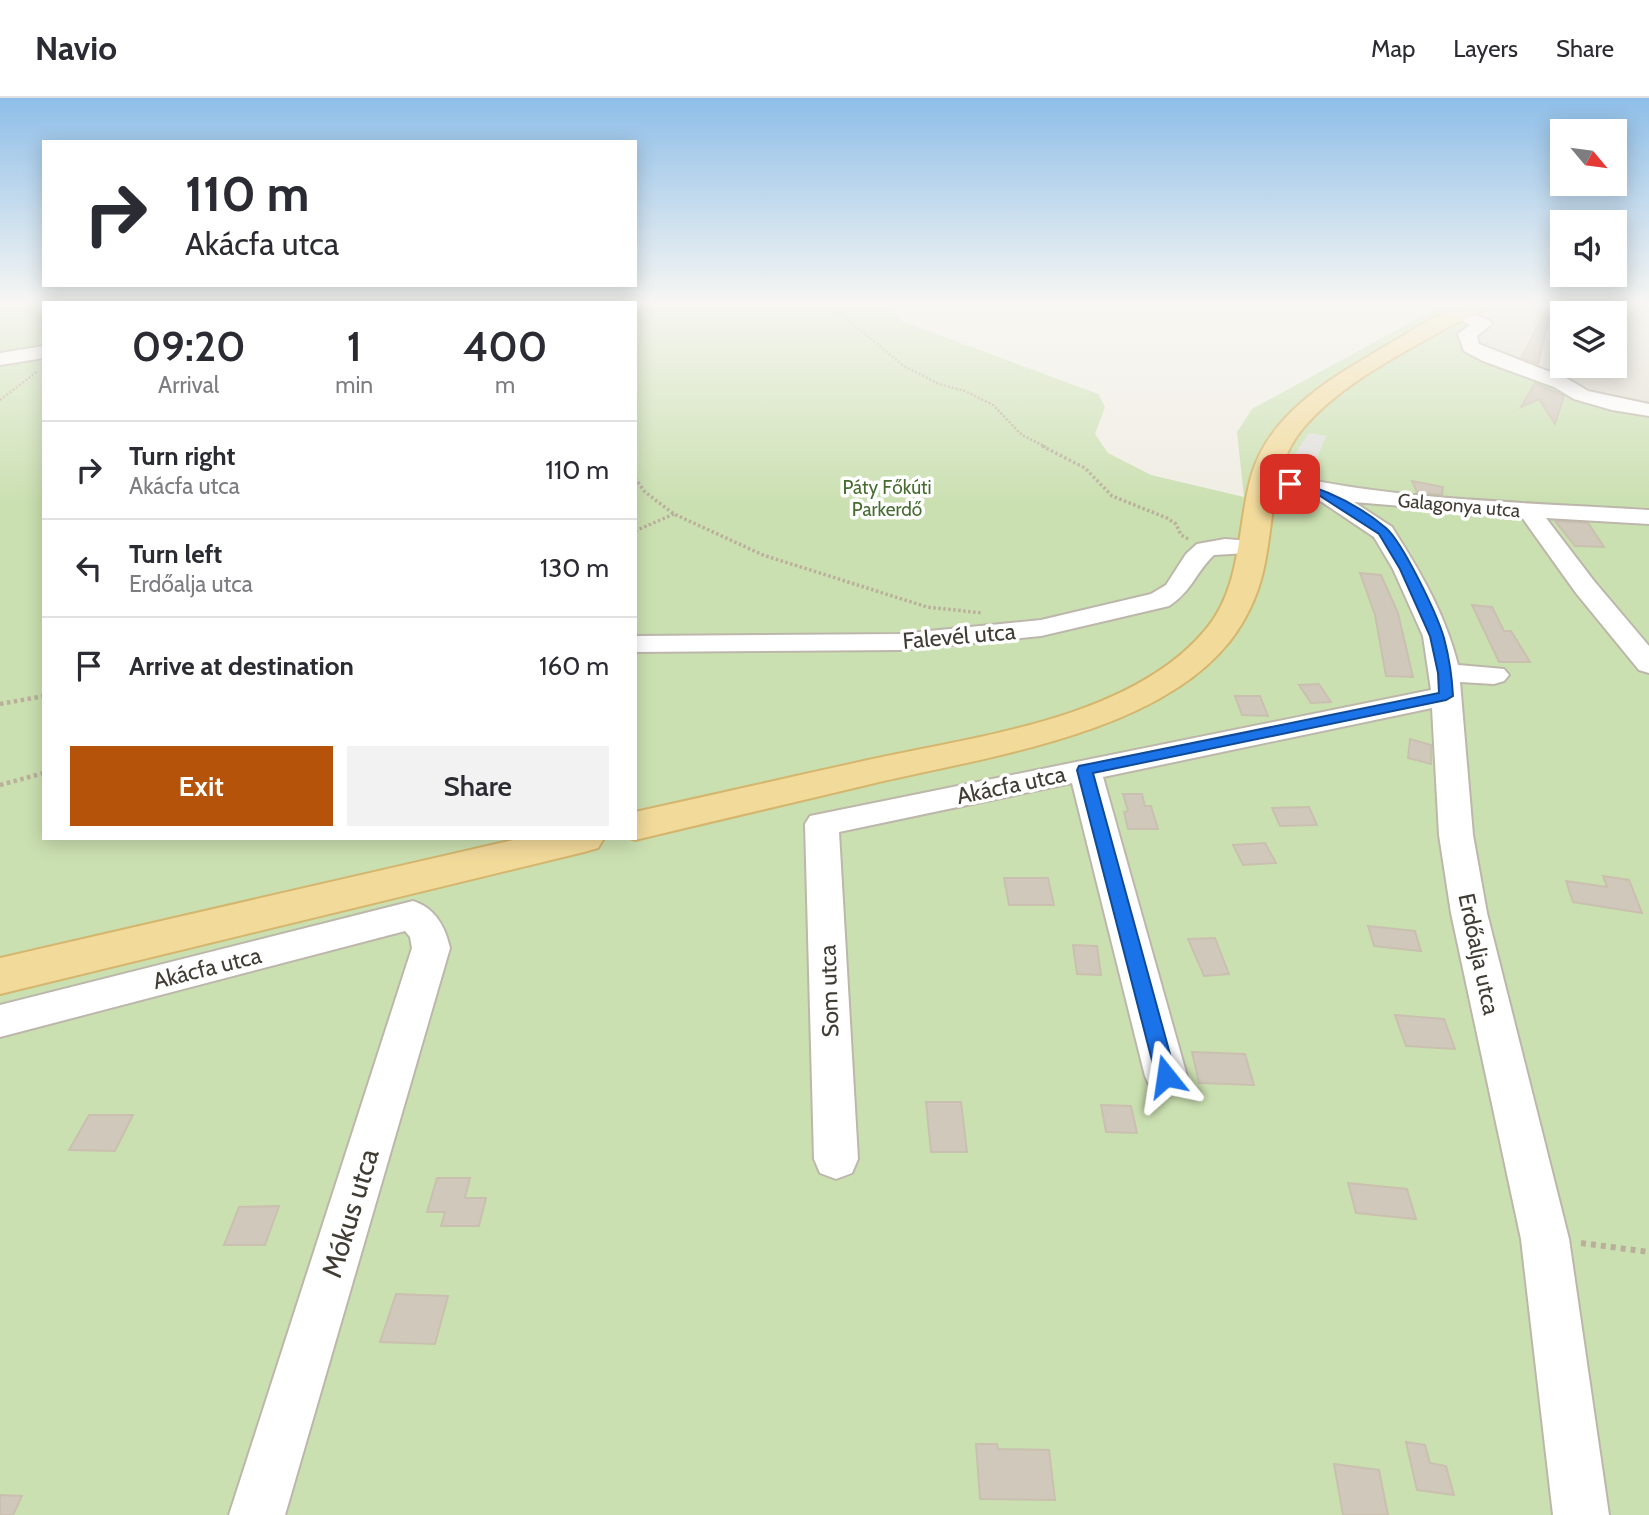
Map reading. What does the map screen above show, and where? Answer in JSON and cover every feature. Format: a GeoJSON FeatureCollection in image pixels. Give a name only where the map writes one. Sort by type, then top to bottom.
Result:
{"type":"FeatureCollection","features":[{"type":"Feature","properties":{"kind":"main road"},"geometry":{"type":"LineString","coordinates":[[637,826],[1018,738],[1115,706],[1164,680],[1197,657],[1219,635],[1238,604],[1249,576],[1265,477],[1283,438],[1302,415],[1364,369]]}},
{"type":"Feature","properties":{"kind":"main road"},"geometry":{"type":"LineString","coordinates":[[12,973],[576,840]]}},
{"type":"Feature","properties":{"kind":"street"},"geometry":{"type":"LineString","coordinates":[[1523,369],[1561,383],[1581,395],[1612,404],[1649,410]]}},
{"type":"Feature","properties":{"kind":"street","name":"Erdőalja utca"},"geometry":{"type":"LineString","coordinates":[[1265,477],[1321,491],[1383,532],[1406,569],[1432,625],[1445,684],[1456,835],[1469,913],[1545,1239],[1581,1515]]}},
{"type":"Feature","properties":{"kind":"street","name":"Galagonya utca"},"geometry":{"type":"LineString","coordinates":[[1321,491],[1529,511],[1585,587],[1649,664]]}},
{"type":"Feature","properties":{"kind":"street"},"geometry":{"type":"LineString","coordinates":[[1529,511],[1649,517]]}},
{"type":"Feature","properties":{"kind":"street"},"geometry":{"type":"LineString","coordinates":[[1206,549],[1225,546],[1255,547]]}},
{"type":"Feature","properties":{"kind":"street","name":"Falevél utca"},"geometry":{"type":"LineString","coordinates":[[637,644],[899,642],[1041,628],[1160,600],[1175,590],[1195,559],[1206,549]]}},
{"type":"Feature","properties":{"kind":"street","name":"Akácfa utca"},"geometry":{"type":"LineString","coordinates":[[822,824],[1085,770],[1445,684],[1494,675]]}},
{"type":"Feature","properties":{"kind":"street"},"geometry":{"type":"LineString","coordinates":[[1085,770],[1166,1076]]}},
{"type":"Feature","properties":{"kind":"street","name":"Som utca"},"geometry":{"type":"LineString","coordinates":[[822,824],[836,1159]]}},
{"type":"Feature","properties":{"kind":"street","name":"Akácfa utca"},"geometry":{"type":"LineString","coordinates":[[0,1021],[413,915]]}},
{"type":"Feature","properties":{"kind":"street","name":"Mókus utca"},"geometry":{"type":"LineString","coordinates":[[257,1515],[431,948],[428,932],[413,915]]}},
{"type":"Feature","properties":{"kind":"street"},"geometry":{"type":"LineString","coordinates":[[12,973],[78,1001]]}},
{"type":"Feature","properties":{"kind":"path"},"geometry":{"type":"LineString","coordinates":[[0,400],[40,369]]}},
{"type":"Feature","properties":{"kind":"path"},"geometry":{"type":"LineString","coordinates":[[910,369],[939,384],[965,391],[993,405],[1022,435],[1084,468],[1112,496],[1167,517],[1176,524],[1181,535],[1206,549]]}},
{"type":"Feature","properties":{"kind":"path"},"geometry":{"type":"LineString","coordinates":[[637,481],[645,492],[674,514],[763,555],[927,607],[996,614]]}},
{"type":"Feature","properties":{"kind":"path"},"geometry":{"type":"LineString","coordinates":[[637,530],[674,514]]}},
{"type":"Feature","properties":{"kind":"path"},"geometry":{"type":"LineString","coordinates":[[0,704],[42,696]]}},
{"type":"Feature","properties":{"kind":"path"},"geometry":{"type":"LineString","coordinates":[[0,785],[42,774]]}},
{"type":"Feature","properties":{"kind":"path"},"geometry":{"type":"LineString","coordinates":[[1545,1239],[1649,1252]]}},
{"type":"Feature","properties":{"kind":"shaded area"},"geometry":{"type":"Polygon","coordinates":[[[1526,369],[1550,369],[1550,378],[1627,378],[1627,369],[1649,369],[1649,410],[1612,404],[1526,369]]]}},
{"type":"Feature","properties":{"kind":"shaded area"},"geometry":{"type":"Polygon","coordinates":[[[1309,433],[1326,436],[1315,463],[1303,470],[1292,468],[1295,454],[1309,433]]]}},
{"type":"Feature","properties":{"kind":"green space","name":"Páty Főkúti Parkerdő"},"geometry":{"type":"Polygon","coordinates":[[[0,369],[42,369],[42,840],[637,840],[637,369],[1031,369],[1098,394],[1105,407],[1095,434],[1108,453],[1151,475],[1244,497],[1237,432],[1252,409],[1325,369],[1526,369],[1561,383],[1649,410],[1649,1515],[0,1515],[0,369]]]}},
{"type":"Feature","properties":{"kind":"building"},"geometry":{"type":"Polygon","coordinates":[[[1535,383],[1564,396],[1555,424],[1539,399],[1521,407],[1535,383]]]}},
{"type":"Feature","properties":{"kind":"building"},"geometry":{"type":"Polygon","coordinates":[[[1412,481],[1443,487],[1442,495],[1417,492],[1412,481]]]}},
{"type":"Feature","properties":{"kind":"building"},"geometry":{"type":"Polygon","coordinates":[[[1555,521],[1588,523],[1604,547],[1575,546],[1555,521]]]}},
{"type":"Feature","properties":{"kind":"building"},"geometry":{"type":"Polygon","coordinates":[[[1360,573],[1381,575],[1398,613],[1413,677],[1386,676],[1375,615],[1360,573]]]}},
{"type":"Feature","properties":{"kind":"building"},"geometry":{"type":"Polygon","coordinates":[[[1472,605],[1492,607],[1504,631],[1511,631],[1530,662],[1499,662],[1472,605]]]}},
{"type":"Feature","properties":{"kind":"building"},"geometry":{"type":"Polygon","coordinates":[[[1319,684],[1331,702],[1311,703],[1299,685],[1319,684]]]}},
{"type":"Feature","properties":{"kind":"building"},"geometry":{"type":"Polygon","coordinates":[[[1235,696],[1260,696],[1268,716],[1242,715],[1235,696]]]}},
{"type":"Feature","properties":{"kind":"building"},"geometry":{"type":"Polygon","coordinates":[[[1410,739],[1431,745],[1431,764],[1408,758],[1410,739]]]}},
{"type":"Feature","properties":{"kind":"building"},"geometry":{"type":"Polygon","coordinates":[[[1123,794],[1142,794],[1145,806],[1151,806],[1158,829],[1128,829],[1124,812],[1128,811],[1123,794]]]}},
{"type":"Feature","properties":{"kind":"building"},"geometry":{"type":"Polygon","coordinates":[[[1309,807],[1317,825],[1280,826],[1272,808],[1309,807]]]}},
{"type":"Feature","properties":{"kind":"building"},"geometry":{"type":"Polygon","coordinates":[[[1265,843],[1276,863],[1243,865],[1233,845],[1265,843]]]}},
{"type":"Feature","properties":{"kind":"building"},"geometry":{"type":"Polygon","coordinates":[[[1603,876],[1629,880],[1642,913],[1573,902],[1566,881],[1607,887],[1603,876]]]}},
{"type":"Feature","properties":{"kind":"building"},"geometry":{"type":"Polygon","coordinates":[[[1004,878],[1048,878],[1054,905],[1009,905],[1004,878]]]}},
{"type":"Feature","properties":{"kind":"building"},"geometry":{"type":"Polygon","coordinates":[[[1368,926],[1415,931],[1421,951],[1374,946],[1368,926]]]}},
{"type":"Feature","properties":{"kind":"building"},"geometry":{"type":"Polygon","coordinates":[[[1215,938],[1229,974],[1204,976],[1188,939],[1215,938]]]}},
{"type":"Feature","properties":{"kind":"building"},"geometry":{"type":"Polygon","coordinates":[[[1073,945],[1097,946],[1101,975],[1077,974],[1073,945]]]}},
{"type":"Feature","properties":{"kind":"building"},"geometry":{"type":"Polygon","coordinates":[[[1395,1015],[1444,1019],[1455,1049],[1406,1046],[1395,1015]]]}},
{"type":"Feature","properties":{"kind":"building"},"geometry":{"type":"Polygon","coordinates":[[[1192,1052],[1245,1054],[1254,1085],[1199,1083],[1192,1052]]]}},
{"type":"Feature","properties":{"kind":"building"},"geometry":{"type":"Polygon","coordinates":[[[926,1102],[961,1102],[967,1152],[931,1152],[926,1102]]]}},
{"type":"Feature","properties":{"kind":"building"},"geometry":{"type":"Polygon","coordinates":[[[1101,1105],[1131,1106],[1137,1133],[1106,1132],[1101,1105]]]}},
{"type":"Feature","properties":{"kind":"building"},"geometry":{"type":"Polygon","coordinates":[[[89,1115],[133,1115],[115,1151],[69,1150],[89,1115]]]}},
{"type":"Feature","properties":{"kind":"building"},"geometry":{"type":"Polygon","coordinates":[[[437,1178],[470,1178],[465,1198],[486,1198],[479,1226],[441,1226],[445,1212],[427,1212],[437,1178]]]}},
{"type":"Feature","properties":{"kind":"building"},"geometry":{"type":"Polygon","coordinates":[[[1348,1183],[1407,1189],[1416,1219],[1356,1213],[1348,1183]]]}},
{"type":"Feature","properties":{"kind":"building"},"geometry":{"type":"Polygon","coordinates":[[[279,1206],[265,1245],[224,1245],[239,1207],[279,1206]]]}},
{"type":"Feature","properties":{"kind":"building"},"geometry":{"type":"Polygon","coordinates":[[[396,1294],[448,1296],[435,1344],[380,1342],[396,1294]]]}},
{"type":"Feature","properties":{"kind":"building"},"geometry":{"type":"Polygon","coordinates":[[[1406,1442],[1425,1445],[1430,1463],[1446,1466],[1454,1495],[1417,1490],[1406,1442]]]}},
{"type":"Feature","properties":{"kind":"building"},"geometry":{"type":"Polygon","coordinates":[[[976,1444],[997,1444],[998,1449],[1049,1450],[1055,1500],[980,1499],[976,1444]]]}},
{"type":"Feature","properties":{"kind":"building"},"geometry":{"type":"Polygon","coordinates":[[[1334,1464],[1379,1470],[1388,1515],[1343,1515],[1334,1464]]]}},
{"type":"Feature","properties":{"kind":"building"},"geometry":{"type":"Polygon","coordinates":[[[0,1495],[22,1496],[13,1515],[0,1515],[0,1495]]]}},
{"type":"Feature","properties":{"kind":"route"},"geometry":{"type":"LineString","coordinates":[[1166,1076],[1085,770],[1446,696],[1445,673],[1437,636],[1406,569],[1383,532],[1321,491],[1290,484]]}}]}
